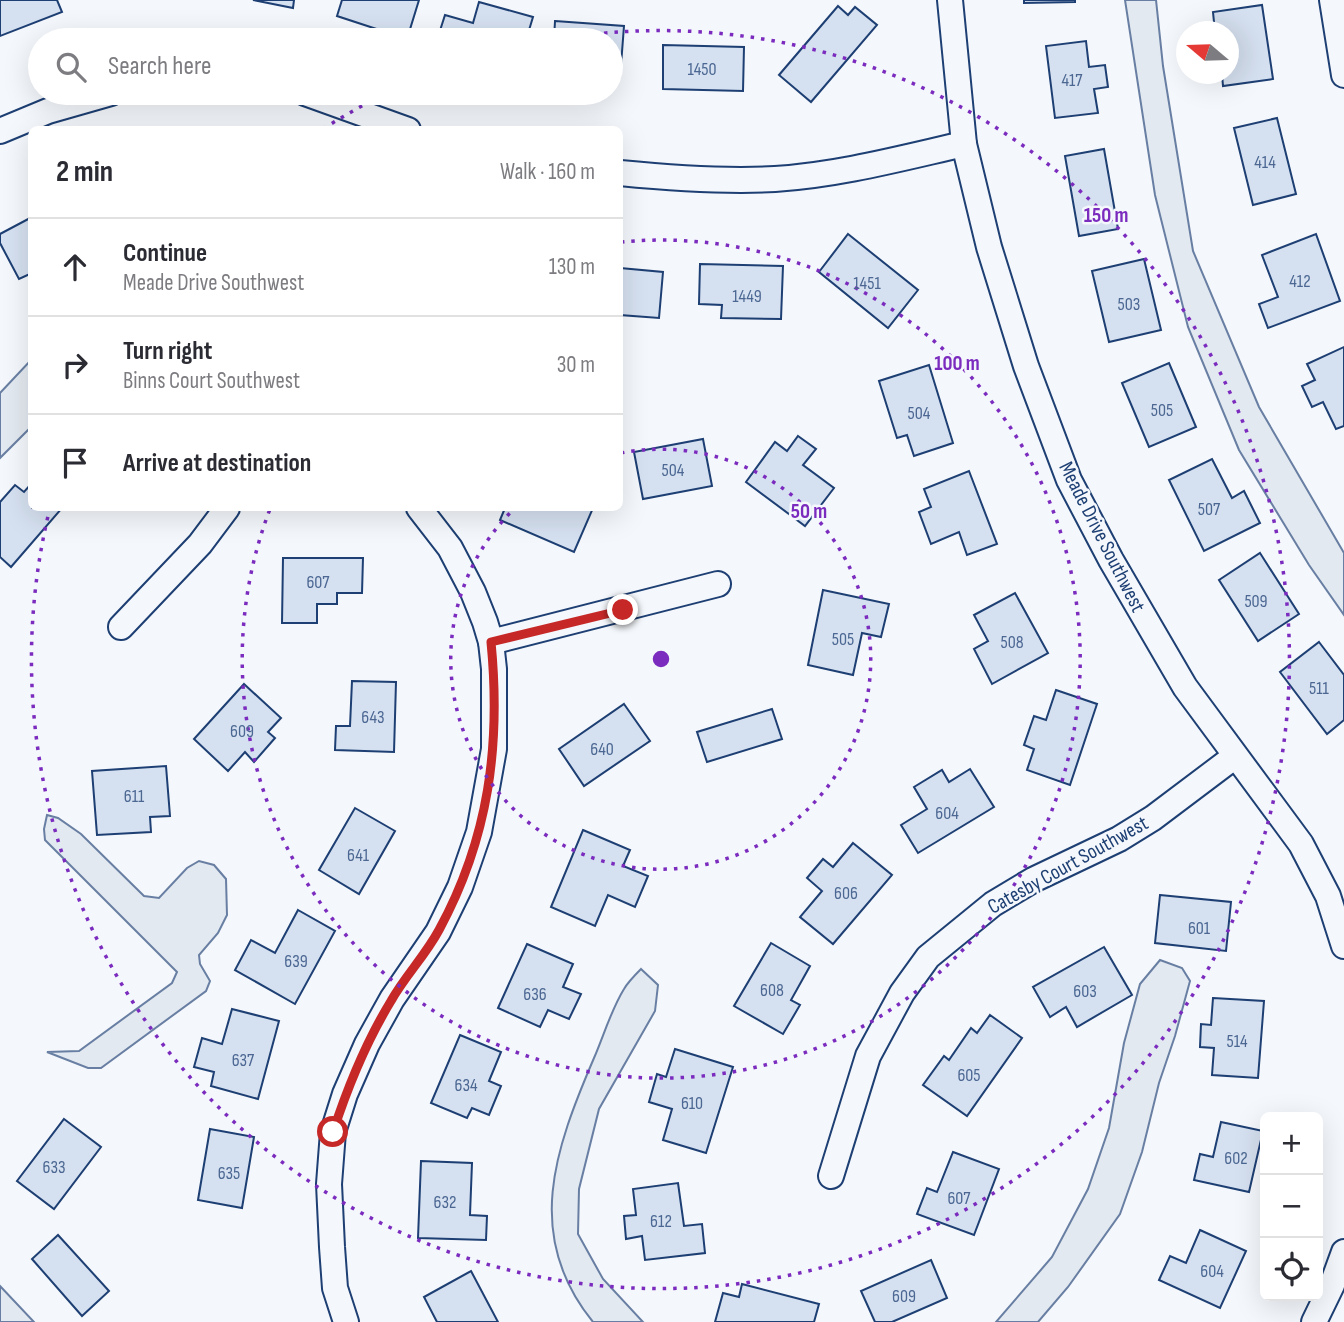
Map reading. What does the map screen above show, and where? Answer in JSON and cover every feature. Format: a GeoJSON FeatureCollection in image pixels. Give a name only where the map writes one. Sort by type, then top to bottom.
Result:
{"type":"FeatureCollection","features":[{"type":"Feature","properties":{"kind":"street","name":"Meade Drive Southwest"},"geometry":{"type":"LineString","coordinates":[[950,0],[964,144],[989,247],[1026,366],[1069,480],[1154,637],[1185,687],[1234,757],[1301,844],[1328,896],[1344,946]]}},
{"type":"Feature","properties":{"kind":"street"},"geometry":{"type":"LineString","coordinates":[[1332,0],[1344,75]]}},
{"type":"Feature","properties":{"kind":"street"},"geometry":{"type":"LineString","coordinates":[[0,131],[69,105]]}},
{"type":"Feature","properties":{"kind":"street"},"geometry":{"type":"LineString","coordinates":[[338,105],[397,126]]}},
{"type":"Feature","properties":{"kind":"street"},"geometry":{"type":"LineString","coordinates":[[623,173],[679,178],[775,179],[858,168],[964,144]]}},
{"type":"Feature","properties":{"kind":"street"},"geometry":{"type":"LineString","coordinates":[[121,627],[200,544],[225,511]]}},
{"type":"Feature","properties":{"kind":"street"},"geometry":{"type":"LineString","coordinates":[[346,1322],[335,1288],[332,1247],[329,1184],[333,1132],[345,1094],[367,1044],[392,999],[438,932],[472,858],[494,750],[494,669],[491,642],[473,592],[450,548],[421,511]]}},
{"type":"Feature","properties":{"kind":"street"},"geometry":{"type":"LineString","coordinates":[[491,642],[718,584]]}},
{"type":"Feature","properties":{"kind":"street","name":"Catesby Court Southwest"},"geometry":{"type":"LineString","coordinates":[[831,1175],[869,1056],[902,993],[928,957],[993,904],[1033,880],[1119,839],[1153,818],[1234,757]]}},
{"type":"Feature","properties":{"kind":"street"},"geometry":{"type":"LineString","coordinates":[[1314,1322],[1344,1252]]}},
{"type":"Feature","properties":{"kind":"shaded area"},"geometry":{"type":"Polygon","coordinates":[[[1125,0],[1156,0],[1163,66],[1193,251],[1259,407],[1344,553],[1344,615],[1309,565],[1239,450],[1188,327],[1155,195],[1125,0]]]}},
{"type":"Feature","properties":{"kind":"shaded area"},"geometry":{"type":"Polygon","coordinates":[[[28,363],[28,430],[0,458],[0,393],[28,363]]]}},
{"type":"Feature","properties":{"kind":"shaded area"},"geometry":{"type":"Polygon","coordinates":[[[47,815],[58,818],[81,834],[144,896],[159,898],[187,868],[199,861],[214,865],[226,879],[227,915],[218,933],[199,955],[200,964],[210,981],[206,991],[101,1068],[88,1068],[47,1052],[79,1051],[172,983],[177,972],[45,840],[47,815]]]}},
{"type":"Feature","properties":{"kind":"shaded area"},"geometry":{"type":"Polygon","coordinates":[[[1160,960],[1182,968],[1190,981],[1159,1083],[1142,1152],[1120,1214],[1068,1287],[1038,1322],[996,1322],[1052,1257],[1088,1189],[1109,1128],[1124,1043],[1140,984],[1160,960]]]}},
{"type":"Feature","properties":{"kind":"shaded area"},"geometry":{"type":"Polygon","coordinates":[[[641,969],[658,985],[655,1011],[599,1109],[579,1189],[578,1234],[603,1279],[643,1322],[593,1322],[571,1290],[558,1257],[552,1225],[553,1192],[558,1159],[580,1092],[615,1005],[626,986],[641,969]]]}},
{"type":"Feature","properties":{"kind":"shaded area"},"geometry":{"type":"Polygon","coordinates":[[[0,1286],[34,1322],[0,1322],[0,1286]]]}},
{"type":"Feature","properties":{"kind":"building"},"geometry":{"type":"Polygon","coordinates":[[[0,0],[57,0],[62,12],[0,36],[0,0]]]}},
{"type":"Feature","properties":{"kind":"building"},"geometry":{"type":"Polygon","coordinates":[[[253,0],[294,0],[293,8],[253,0]]]}},
{"type":"Feature","properties":{"kind":"building"},"geometry":{"type":"Polygon","coordinates":[[[342,0],[419,0],[410,28],[374,28],[337,16],[342,0]]]}},
{"type":"Feature","properties":{"kind":"building"},"geometry":{"type":"Polygon","coordinates":[[[1024,0],[1075,0],[1075,2],[1024,3],[1024,0]]]}},
{"type":"Feature","properties":{"kind":"building"},"geometry":{"type":"Polygon","coordinates":[[[479,2],[533,17],[530,28],[441,28],[445,15],[473,23],[479,2]]]}},
{"type":"Feature","properties":{"kind":"building"},"geometry":{"type":"Polygon","coordinates":[[[1262,5],[1273,79],[1239,84],[1239,21],[1214,21],[1213,12],[1262,5]]]}},
{"type":"Feature","properties":{"kind":"building"},"geometry":{"type":"Polygon","coordinates":[[[838,6],[848,15],[855,7],[877,25],[811,102],[779,75],[838,6]]]}},
{"type":"Feature","properties":{"kind":"building"},"geometry":{"type":"Polygon","coordinates":[[[555,21],[624,26],[623,39],[623,28],[555,28],[555,21]]]}},
{"type":"Feature","properties":{"kind":"building"},"geometry":{"type":"Polygon","coordinates":[[[1086,41],[1089,67],[1105,65],[1108,87],[1094,89],[1098,113],[1055,118],[1046,46],[1086,41]]]}},
{"type":"Feature","properties":{"kind":"building"},"geometry":{"type":"Polygon","coordinates":[[[663,45],[744,47],[743,91],[663,89],[663,45]]]}},
{"type":"Feature","properties":{"kind":"building"},"geometry":{"type":"Polygon","coordinates":[[[1277,118],[1296,194],[1253,205],[1234,128],[1277,118]]]}},
{"type":"Feature","properties":{"kind":"building"},"geometry":{"type":"Polygon","coordinates":[[[1104,149],[1118,229],[1079,236],[1065,156],[1104,149]]]}},
{"type":"Feature","properties":{"kind":"building"},"geometry":{"type":"Polygon","coordinates":[[[28,219],[28,275],[19,279],[0,243],[0,234],[28,219]]]}},
{"type":"Feature","properties":{"kind":"building"},"geometry":{"type":"Polygon","coordinates":[[[848,234],[918,290],[888,328],[819,272],[848,234]]]}},
{"type":"Feature","properties":{"kind":"building"},"geometry":{"type":"Polygon","coordinates":[[[1316,234],[1340,301],[1268,328],[1259,304],[1278,297],[1262,255],[1316,234]]]}},
{"type":"Feature","properties":{"kind":"building"},"geometry":{"type":"Polygon","coordinates":[[[1144,259],[1161,330],[1109,342],[1092,271],[1144,259]]]}},
{"type":"Feature","properties":{"kind":"building"},"geometry":{"type":"Polygon","coordinates":[[[700,264],[783,266],[781,319],[721,318],[722,305],[699,304],[700,264]]]}},
{"type":"Feature","properties":{"kind":"building"},"geometry":{"type":"Polygon","coordinates":[[[623,268],[663,272],[659,318],[623,315],[623,268]]]}},
{"type":"Feature","properties":{"kind":"building"},"geometry":{"type":"Polygon","coordinates":[[[1344,347],[1344,426],[1336,429],[1323,402],[1312,407],[1302,386],[1315,380],[1307,364],[1344,347]]]}},
{"type":"Feature","properties":{"kind":"building"},"geometry":{"type":"Polygon","coordinates":[[[1169,363],[1196,427],[1149,447],[1122,383],[1169,363]]]}},
{"type":"Feature","properties":{"kind":"building"},"geometry":{"type":"Polygon","coordinates":[[[929,365],[953,443],[914,456],[907,435],[897,438],[879,381],[929,365]]]}},
{"type":"Feature","properties":{"kind":"building"},"geometry":{"type":"Polygon","coordinates":[[[798,436],[816,449],[803,465],[834,488],[805,526],[746,482],[775,442],[787,451],[798,436]]]}},
{"type":"Feature","properties":{"kind":"building"},"geometry":{"type":"Polygon","coordinates":[[[703,439],[712,486],[643,499],[634,452],[703,439]]]}},
{"type":"Feature","properties":{"kind":"building"},"geometry":{"type":"Polygon","coordinates":[[[1212,459],[1232,498],[1244,491],[1260,523],[1204,551],[1169,480],[1212,459]]]}},
{"type":"Feature","properties":{"kind":"building"},"geometry":{"type":"Polygon","coordinates":[[[969,471],[997,544],[967,555],[959,532],[931,544],[919,512],[931,507],[924,489],[969,471]]]}},
{"type":"Feature","properties":{"kind":"building"},"geometry":{"type":"Polygon","coordinates":[[[15,485],[24,492],[28,488],[28,511],[59,511],[11,567],[0,557],[0,502],[15,485]]]}},
{"type":"Feature","properties":{"kind":"building"},"geometry":{"type":"Polygon","coordinates":[[[504,511],[592,511],[574,552],[500,520],[504,511]]]}},
{"type":"Feature","properties":{"kind":"building"},"geometry":{"type":"Polygon","coordinates":[[[1260,553],[1299,614],[1258,641],[1219,580],[1260,553]]]}},
{"type":"Feature","properties":{"kind":"building"},"geometry":{"type":"Polygon","coordinates":[[[283,558],[363,558],[362,593],[337,593],[337,604],[317,604],[317,623],[282,623],[283,558]]]}},
{"type":"Feature","properties":{"kind":"building"},"geometry":{"type":"Polygon","coordinates":[[[823,590],[889,604],[881,637],[862,633],[853,675],[808,665],[823,590]]]}},
{"type":"Feature","properties":{"kind":"building"},"geometry":{"type":"Polygon","coordinates":[[[1015,593],[1048,653],[992,684],[974,649],[988,641],[974,615],[1015,593]]]}},
{"type":"Feature","properties":{"kind":"building"},"geometry":{"type":"Polygon","coordinates":[[[1319,642],[1344,675],[1344,720],[1327,734],[1280,672],[1319,642]]]}},
{"type":"Feature","properties":{"kind":"building"},"geometry":{"type":"Polygon","coordinates":[[[352,681],[396,682],[394,752],[335,750],[336,726],[350,726],[352,681]]]}},
{"type":"Feature","properties":{"kind":"building"},"geometry":{"type":"Polygon","coordinates":[[[244,684],[281,718],[268,732],[275,738],[254,762],[245,752],[228,771],[194,739],[244,684]]]}},
{"type":"Feature","properties":{"kind":"building"},"geometry":{"type":"Polygon","coordinates":[[[1056,690],[1097,704],[1070,785],[1027,770],[1034,749],[1024,745],[1034,716],[1046,720],[1056,690]]]}},
{"type":"Feature","properties":{"kind":"building"},"geometry":{"type":"Polygon","coordinates":[[[624,704],[650,741],[584,786],[559,749],[624,704]]]}},
{"type":"Feature","properties":{"kind":"building"},"geometry":{"type":"Polygon","coordinates":[[[772,709],[782,739],[707,762],[697,732],[772,709]]]}},
{"type":"Feature","properties":{"kind":"building"},"geometry":{"type":"Polygon","coordinates":[[[166,766],[170,816],[150,817],[151,832],[97,835],[92,771],[166,766]]]}},
{"type":"Feature","properties":{"kind":"building"},"geometry":{"type":"Polygon","coordinates":[[[970,769],[994,807],[918,853],[901,825],[927,809],[914,787],[942,770],[949,782],[970,769]]]}},
{"type":"Feature","properties":{"kind":"building"},"geometry":{"type":"Polygon","coordinates":[[[355,808],[395,831],[359,894],[319,870],[355,808]]]}},
{"type":"Feature","properties":{"kind":"building"},"geometry":{"type":"Polygon","coordinates":[[[583,830],[630,850],[623,866],[648,876],[635,907],[608,895],[595,926],[551,907],[583,830]]]}},
{"type":"Feature","properties":{"kind":"building"},"geometry":{"type":"Polygon","coordinates":[[[853,843],[892,875],[833,944],[800,917],[822,891],[807,878],[823,859],[833,867],[853,843]]]}},
{"type":"Feature","properties":{"kind":"building"},"geometry":{"type":"Polygon","coordinates":[[[1160,895],[1231,902],[1226,951],[1155,943],[1160,895]]]}},
{"type":"Feature","properties":{"kind":"building"},"geometry":{"type":"Polygon","coordinates":[[[298,910],[335,931],[295,1004],[235,970],[251,940],[275,953],[298,910]]]}},
{"type":"Feature","properties":{"kind":"building"},"geometry":{"type":"Polygon","coordinates":[[[771,943],[810,966],[791,1000],[800,1005],[783,1034],[734,1006],[771,943]]]}},
{"type":"Feature","properties":{"kind":"building"},"geometry":{"type":"Polygon","coordinates":[[[527,944],[573,964],[563,987],[581,994],[569,1019],[548,1010],[540,1027],[498,1008],[527,944]]]}},
{"type":"Feature","properties":{"kind":"building"},"geometry":{"type":"Polygon","coordinates":[[[1104,947],[1132,995],[1077,1027],[1066,1007],[1050,1017],[1033,987],[1104,947]]]}},
{"type":"Feature","properties":{"kind":"building"},"geometry":{"type":"Polygon","coordinates":[[[1213,998],[1264,1001],[1258,1078],[1212,1075],[1214,1048],[1200,1047],[1201,1024],[1211,1025],[1213,998]]]}},
{"type":"Feature","properties":{"kind":"building"},"geometry":{"type":"Polygon","coordinates":[[[232,1009],[279,1021],[258,1099],[211,1086],[214,1072],[194,1067],[202,1038],[222,1044],[232,1009]]]}},
{"type":"Feature","properties":{"kind":"building"},"geometry":{"type":"Polygon","coordinates":[[[990,1015],[1022,1038],[967,1116],[923,1085],[944,1056],[949,1060],[971,1028],[977,1033],[990,1015]]]}},
{"type":"Feature","properties":{"kind":"building"},"geometry":{"type":"Polygon","coordinates":[[[460,1035],[501,1052],[489,1081],[501,1086],[489,1115],[472,1108],[467,1118],[431,1103],[460,1035]]]}},
{"type":"Feature","properties":{"kind":"building"},"geometry":{"type":"Polygon","coordinates":[[[675,1049],[733,1067],[706,1153],[663,1140],[672,1109],[649,1102],[657,1074],[666,1077],[675,1049]]]}},
{"type":"Feature","properties":{"kind":"building"},"geometry":{"type":"Polygon","coordinates":[[[64,1119],[101,1147],[54,1209],[17,1181],[64,1119]]]}},
{"type":"Feature","properties":{"kind":"building"},"geometry":{"type":"Polygon","coordinates":[[[1221,1122],[1260,1130],[1260,1144],[1249,1192],[1194,1180],[1200,1154],[1213,1157],[1221,1122]]]}},
{"type":"Feature","properties":{"kind":"building"},"geometry":{"type":"Polygon","coordinates":[[[210,1129],[254,1137],[242,1208],[198,1200],[210,1129]]]}},
{"type":"Feature","properties":{"kind":"building"},"geometry":{"type":"Polygon","coordinates":[[[953,1152],[999,1169],[974,1235],[917,1214],[927,1188],[937,1192],[953,1152]]]}},
{"type":"Feature","properties":{"kind":"building"},"geometry":{"type":"Polygon","coordinates":[[[421,1161],[472,1163],[470,1215],[487,1216],[486,1240],[418,1238],[421,1161]]]}},
{"type":"Feature","properties":{"kind":"building"},"geometry":{"type":"Polygon","coordinates":[[[678,1183],[684,1226],[702,1224],[705,1253],[645,1260],[642,1236],[626,1239],[624,1216],[636,1215],[633,1189],[678,1183]]]}},
{"type":"Feature","properties":{"kind":"building"},"geometry":{"type":"Polygon","coordinates":[[[1200,1230],[1246,1251],[1220,1308],[1159,1280],[1170,1256],[1186,1263],[1200,1230]]]}},
{"type":"Feature","properties":{"kind":"building"},"geometry":{"type":"Polygon","coordinates":[[[58,1235],[109,1291],[82,1316],[32,1259],[58,1235]]]}},
{"type":"Feature","properties":{"kind":"building"},"geometry":{"type":"Polygon","coordinates":[[[931,1260],[947,1298],[892,1322],[875,1322],[861,1291],[931,1260]]]}},
{"type":"Feature","properties":{"kind":"building"},"geometry":{"type":"Polygon","coordinates":[[[471,1271],[498,1322],[437,1322],[424,1297],[471,1271]]]}},
{"type":"Feature","properties":{"kind":"building"},"geometry":{"type":"Polygon","coordinates":[[[742,1284],[819,1304],[814,1322],[715,1322],[723,1293],[739,1297],[742,1284]]]}},
{"type":"Feature","properties":{"kind":"route"},"geometry":{"type":"LineString","coordinates":[[333,1132],[345,1094],[367,1044],[392,999],[438,932],[472,858],[494,750],[494,669],[491,642],[623,610]]}}]}
